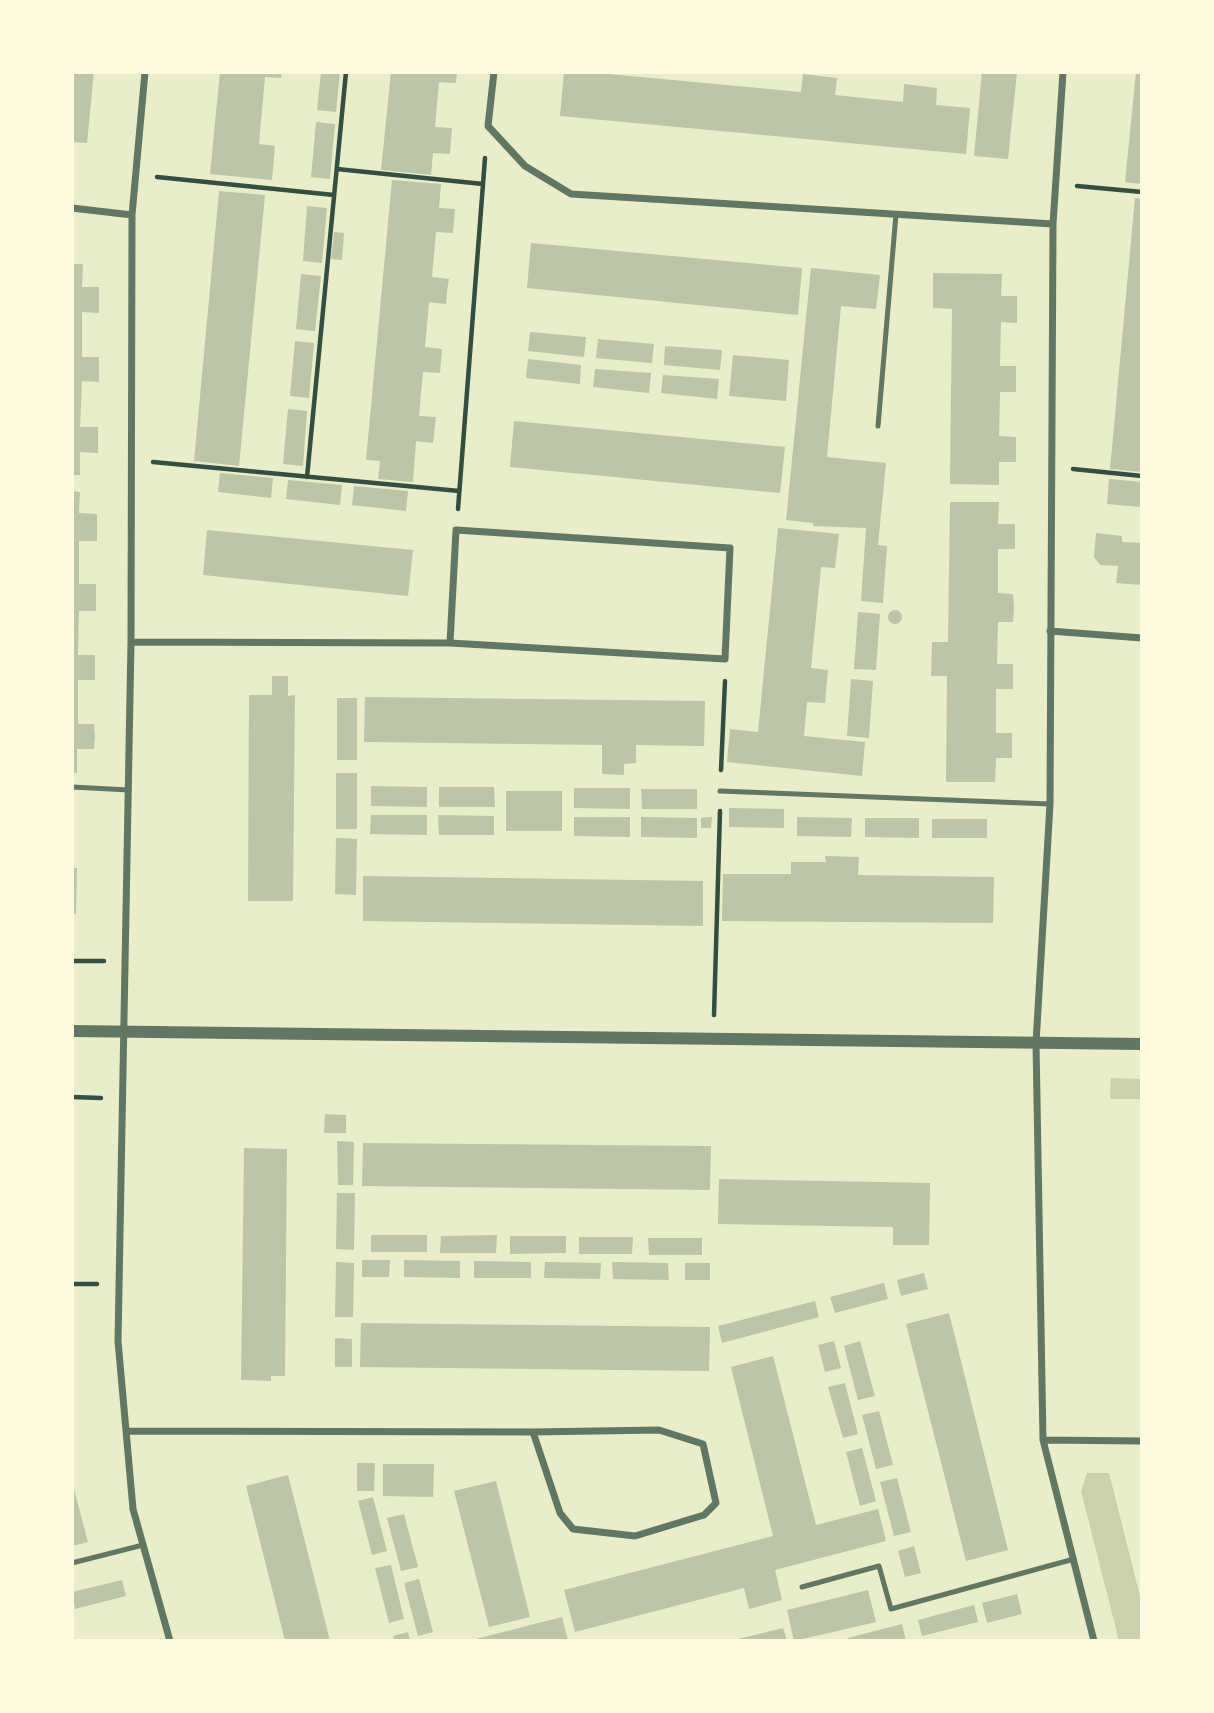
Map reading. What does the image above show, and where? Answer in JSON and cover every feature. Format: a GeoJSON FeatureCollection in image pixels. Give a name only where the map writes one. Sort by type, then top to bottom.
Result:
{"type":"FeatureCollection","features":[{"type":"Feature","properties":{"kind":"street"},"geometry":{"type":"LineString","coordinates":[[145,72],[132,215],[131,642],[118,1341],[133,1509],[170,1641]]}},
{"type":"Feature","properties":{"kind":"street"},"geometry":{"type":"LineString","coordinates":[[494,72],[488,126],[525,166],[571,194],[1053,224]]}},
{"type":"Feature","properties":{"kind":"street"},"geometry":{"type":"LineString","coordinates":[[1062,72],[1053,224],[1050,804],[1036,1043],[1043,1440],[1094,1641]]}},
{"type":"Feature","properties":{"kind":"street"},"geometry":{"type":"LineString","coordinates":[[72,208],[132,215]]}},
{"type":"Feature","properties":{"kind":"street"},"geometry":{"type":"LineString","coordinates":[[131,642],[450,643],[725,659],[730,548],[456,530],[450,643]]}},
{"type":"Feature","properties":{"kind":"street"},"geometry":{"type":"LineString","coordinates":[[1050,631],[1142,638]]}},
{"type":"Feature","properties":{"kind":"street"},"geometry":{"type":"LineString","coordinates":[[72,1031],[1142,1044]]}},
{"type":"Feature","properties":{"kind":"street"},"geometry":{"type":"LineString","coordinates":[[126,1431],[659,1430],[703,1444],[716,1503],[704,1515],[635,1536],[573,1529],[560,1514],[533,1432]]}},
{"type":"Feature","properties":{"kind":"street"},"geometry":{"type":"LineString","coordinates":[[1043,1440],[1142,1441]]}},
{"type":"Feature","properties":{"kind":"lane"},"geometry":{"type":"LineString","coordinates":[[878,426],[896,214]]}},
{"type":"Feature","properties":{"kind":"lane"},"geometry":{"type":"LineString","coordinates":[[72,787],[129,790]]}},
{"type":"Feature","properties":{"kind":"lane"},"geometry":{"type":"LineString","coordinates":[[720,791],[1050,804]]}},
{"type":"Feature","properties":{"kind":"lane"},"geometry":{"type":"LineString","coordinates":[[72,1563],[143,1545]]}},
{"type":"Feature","properties":{"kind":"lane"},"geometry":{"type":"LineString","coordinates":[[802,1587],[879,1566],[891,1609],[1073,1559]]}},
{"type":"Feature","properties":{"kind":"path"},"geometry":{"type":"LineString","coordinates":[[307,477],[346,72]]}},
{"type":"Feature","properties":{"kind":"path"},"geometry":{"type":"LineString","coordinates":[[456,530],[488,126]]}},
{"type":"Feature","properties":{"kind":"path"},"geometry":{"type":"LineString","coordinates":[[337,169],[483,184]]}},
{"type":"Feature","properties":{"kind":"path"},"geometry":{"type":"LineString","coordinates":[[136,174],[334,195]]}},
{"type":"Feature","properties":{"kind":"path"},"geometry":{"type":"LineString","coordinates":[[1055,184],[1142,192]]}},
{"type":"Feature","properties":{"kind":"path"},"geometry":{"type":"LineString","coordinates":[[131,460],[459,491]]}},
{"type":"Feature","properties":{"kind":"path"},"geometry":{"type":"LineString","coordinates":[[1051,467],[1142,476]]}},
{"type":"Feature","properties":{"kind":"path"},"geometry":{"type":"LineString","coordinates":[[713,1039],[725,659]]}},
{"type":"Feature","properties":{"kind":"path"},"geometry":{"type":"LineString","coordinates":[[72,961],[126,961]]}},
{"type":"Feature","properties":{"kind":"green space"},"geometry":{"type":"Polygon","coordinates":[[[1111,1078],[1142,1079],[1142,1099],[1110,1099],[1111,1078]]]}},
{"type":"Feature","properties":{"kind":"green space"},"geometry":{"type":"Polygon","coordinates":[[[1087,1473],[1109,1473],[1142,1604],[1142,1641],[1119,1641],[1081,1491],[1087,1473]]]}},
{"type":"Feature","properties":{"kind":"building"},"geometry":{"type":"Polygon","coordinates":[[[72,72],[94,72],[87,143],[72,142],[72,72]]]}},
{"type":"Feature","properties":{"kind":"building"},"geometry":{"type":"Polygon","coordinates":[[[220,72],[282,72],[281,78],[265,77],[259,144],[275,146],[272,180],[210,174],[220,72]]]}},
{"type":"Feature","properties":{"kind":"building"},"geometry":{"type":"Polygon","coordinates":[[[321,72],[340,72],[336,112],[317,110],[321,72]]]}},
{"type":"Feature","properties":{"kind":"building"},"geometry":{"type":"Polygon","coordinates":[[[391,72],[457,72],[456,83],[439,82],[435,127],[452,128],[450,154],[433,153],[431,175],[381,170],[391,72]]]}},
{"type":"Feature","properties":{"kind":"building"},"geometry":{"type":"Polygon","coordinates":[[[564,72],[801,92],[803,74],[837,78],[835,95],[903,102],[904,84],[937,88],[936,105],[970,108],[966,154],[560,116],[564,72]]]}},
{"type":"Feature","properties":{"kind":"building"},"geometry":{"type":"Polygon","coordinates":[[[982,72],[1017,72],[1008,159],[974,156],[982,72]]]}},
{"type":"Feature","properties":{"kind":"building"},"geometry":{"type":"Polygon","coordinates":[[[1136,72],[1142,72],[1142,184],[1125,182],[1136,72]]]}},
{"type":"Feature","properties":{"kind":"building"},"geometry":{"type":"Polygon","coordinates":[[[316,122],[335,124],[330,179],[311,177],[316,122]]]}},
{"type":"Feature","properties":{"kind":"building"},"geometry":{"type":"Polygon","coordinates":[[[392,180],[441,184],[439,208],[455,209],[453,233],[436,232],[432,277],[449,279],[446,304],[429,302],[425,347],[442,349],[440,373],[423,372],[419,416],[436,417],[433,443],[416,441],[413,482],[378,479],[380,461],[366,460],[392,180]]]}},
{"type":"Feature","properties":{"kind":"building"},"geometry":{"type":"Polygon","coordinates":[[[219,191],[265,195],[239,466],[194,461],[219,191]]]}},
{"type":"Feature","properties":{"kind":"building"},"geometry":{"type":"Polygon","coordinates":[[[1135,198],[1142,199],[1142,472],[1110,469],[1135,198]]]}},
{"type":"Feature","properties":{"kind":"building"},"geometry":{"type":"Polygon","coordinates":[[[307,206],[327,208],[322,263],[303,261],[307,206]]]}},
{"type":"Feature","properties":{"kind":"building"},"geometry":{"type":"Polygon","coordinates":[[[334,232],[344,233],[342,260],[331,259],[334,232]]]}},
{"type":"Feature","properties":{"kind":"building"},"geometry":{"type":"Polygon","coordinates":[[[531,243],[802,268],[798,315],[527,288],[531,243]]]}},
{"type":"Feature","properties":{"kind":"building"},"geometry":{"type":"Polygon","coordinates":[[[72,264],[83,264],[82,287],[99,287],[99,313],[82,312],[82,357],[99,357],[99,382],[82,381],[80,427],[98,427],[98,453],[80,452],[80,475],[72,475],[72,264]]]}},
{"type":"Feature","properties":{"kind":"building"},"geometry":{"type":"Polygon","coordinates":[[[811,268],[880,275],[876,309],[841,306],[827,457],[886,463],[878,545],[887,546],[883,603],[861,601],[866,528],[813,526],[813,523],[786,520],[811,268]]]}},
{"type":"Feature","properties":{"kind":"building"},"geometry":{"type":"Polygon","coordinates":[[[933,273],[1002,274],[1001,296],[1017,296],[1017,323],[1001,322],[1000,366],[1016,366],[1016,392],[1000,392],[999,436],[1016,437],[1016,462],[999,462],[999,485],[950,484],[952,309],[933,308],[933,273]]]}},
{"type":"Feature","properties":{"kind":"building"},"geometry":{"type":"Polygon","coordinates":[[[301,274],[321,276],[315,331],[296,329],[301,274]]]}},
{"type":"Feature","properties":{"kind":"building"},"geometry":{"type":"Polygon","coordinates":[[[530,332],[586,337],[584,357],[528,351],[530,332]]]}},
{"type":"Feature","properties":{"kind":"building"},"geometry":{"type":"Polygon","coordinates":[[[598,339],[654,344],[652,363],[596,358],[598,339]]]}},
{"type":"Feature","properties":{"kind":"building"},"geometry":{"type":"Polygon","coordinates":[[[295,341],[314,343],[309,398],[290,396],[295,341]]]}},
{"type":"Feature","properties":{"kind":"building"},"geometry":{"type":"Polygon","coordinates":[[[665,346],[722,350],[720,370],[664,365],[665,346]]]}},
{"type":"Feature","properties":{"kind":"building"},"geometry":{"type":"Polygon","coordinates":[[[733,355],[789,360],[786,401],[729,396],[733,355]]]}},
{"type":"Feature","properties":{"kind":"building"},"geometry":{"type":"Polygon","coordinates":[[[528,359],[581,365],[580,384],[526,378],[528,359]]]}},
{"type":"Feature","properties":{"kind":"building"},"geometry":{"type":"Polygon","coordinates":[[[595,369],[651,373],[649,393],[593,387],[595,369]]]}},
{"type":"Feature","properties":{"kind":"building"},"geometry":{"type":"Polygon","coordinates":[[[663,375],[719,379],[717,399],[661,393],[663,375]]]}},
{"type":"Feature","properties":{"kind":"building"},"geometry":{"type":"Polygon","coordinates":[[[288,409],[307,411],[303,466],[283,464],[288,409]]]}},
{"type":"Feature","properties":{"kind":"building"},"geometry":{"type":"Polygon","coordinates":[[[514,421],[785,447],[780,493],[510,467],[514,421]]]}},
{"type":"Feature","properties":{"kind":"building"},"geometry":{"type":"Polygon","coordinates":[[[220,473],[273,478],[271,498],[218,492],[220,473]]]}},
{"type":"Feature","properties":{"kind":"building"},"geometry":{"type":"Polygon","coordinates":[[[1109,479],[1142,482],[1142,507],[1107,504],[1109,479]]]}},
{"type":"Feature","properties":{"kind":"building"},"geometry":{"type":"Polygon","coordinates":[[[288,480],[342,485],[340,505],[286,499],[288,480]]]}},
{"type":"Feature","properties":{"kind":"building"},"geometry":{"type":"Polygon","coordinates":[[[354,486],[408,491],[406,511],[352,505],[354,486]]]}},
{"type":"Feature","properties":{"kind":"building"},"geometry":{"type":"Polygon","coordinates":[[[72,491],[80,492],[79,513],[97,514],[97,541],[79,541],[79,584],[96,584],[96,611],[79,611],[78,655],[95,655],[95,680],[78,680],[78,724],[94,724],[95,737],[94,749],[77,749],[77,773],[72,773],[72,491]]]}},
{"type":"Feature","properties":{"kind":"building"},"geometry":{"type":"Polygon","coordinates":[[[950,502],[999,502],[998,524],[1015,524],[1015,549],[998,549],[998,593],[1013,594],[1014,608],[1013,622],[998,622],[997,664],[1013,664],[1013,689],[996,689],[996,733],[1012,733],[1012,758],[996,758],[995,782],[946,782],[947,676],[931,676],[932,642],[948,642],[950,502]]]}},
{"type":"Feature","properties":{"kind":"building"},"geometry":{"type":"Polygon","coordinates":[[[778,528],[839,534],[835,568],[821,567],[811,668],[828,670],[825,703],[807,702],[804,736],[865,742],[862,776],[727,762],[730,729],[758,732],[778,528]]]}},
{"type":"Feature","properties":{"kind":"building"},"geometry":{"type":"Polygon","coordinates":[[[207,530],[413,550],[408,596],[203,575],[207,530]]]}},
{"type":"Feature","properties":{"kind":"building"},"geometry":{"type":"Polygon","coordinates":[[[1096,533],[1122,536],[1122,542],[1142,543],[1142,585],[1116,583],[1118,566],[1100,565],[1094,557],[1096,533]]]}},
{"type":"Feature","properties":{"kind":"building"},"geometry":{"type":"Polygon","coordinates":[[[892,610],[898,610],[902,617],[898,624],[892,624],[888,620],[888,614],[892,610]]]}},
{"type":"Feature","properties":{"kind":"building"},"geometry":{"type":"Polygon","coordinates":[[[858,612],[880,614],[876,670],[854,669],[858,612]]]}},
{"type":"Feature","properties":{"kind":"building"},"geometry":{"type":"Polygon","coordinates":[[[272,676],[288,676],[288,696],[295,695],[293,901],[248,901],[249,695],[272,695],[272,676]]]}},
{"type":"Feature","properties":{"kind":"building"},"geometry":{"type":"Polygon","coordinates":[[[851,679],[873,681],[869,738],[847,736],[851,679]]]}},
{"type":"Feature","properties":{"kind":"building"},"geometry":{"type":"Polygon","coordinates":[[[365,697],[705,701],[704,746],[636,745],[636,763],[624,764],[624,775],[602,774],[602,745],[364,742],[365,697]]]}},
{"type":"Feature","properties":{"kind":"building"},"geometry":{"type":"Polygon","coordinates":[[[337,698],[357,698],[357,760],[337,760],[337,698]]]}},
{"type":"Feature","properties":{"kind":"building"},"geometry":{"type":"Polygon","coordinates":[[[336,773],[357,773],[357,829],[336,829],[336,773]]]}},
{"type":"Feature","properties":{"kind":"building"},"geometry":{"type":"Polygon","coordinates":[[[371,786],[427,787],[427,807],[371,806],[371,786]]]}},
{"type":"Feature","properties":{"kind":"building"},"geometry":{"type":"Polygon","coordinates":[[[439,787],[494,787],[495,807],[439,807],[439,787]]]}},
{"type":"Feature","properties":{"kind":"building"},"geometry":{"type":"Polygon","coordinates":[[[574,788],[630,788],[630,809],[574,808],[574,788]]]}},
{"type":"Feature","properties":{"kind":"building"},"geometry":{"type":"Polygon","coordinates":[[[641,789],[697,789],[697,809],[642,809],[641,789]]]}},
{"type":"Feature","properties":{"kind":"building"},"geometry":{"type":"Polygon","coordinates":[[[506,791],[562,791],[562,831],[506,831],[506,791]]]}},
{"type":"Feature","properties":{"kind":"building"},"geometry":{"type":"Polygon","coordinates":[[[729,808],[784,809],[784,828],[729,827],[729,808]]]}},
{"type":"Feature","properties":{"kind":"building"},"geometry":{"type":"Polygon","coordinates":[[[371,815],[427,815],[427,835],[370,834],[371,815]]]}},
{"type":"Feature","properties":{"kind":"building"},"geometry":{"type":"Polygon","coordinates":[[[438,815],[494,816],[494,835],[439,835],[438,815]]]}},
{"type":"Feature","properties":{"kind":"building"},"geometry":{"type":"Polygon","coordinates":[[[574,817],[630,817],[630,837],[574,836],[574,817]]]}},
{"type":"Feature","properties":{"kind":"building"},"geometry":{"type":"Polygon","coordinates":[[[641,817],[697,818],[697,838],[641,837],[641,817]]]}},
{"type":"Feature","properties":{"kind":"building"},"geometry":{"type":"Polygon","coordinates":[[[712,817],[711,828],[701,828],[701,818],[712,817]]]}},
{"type":"Feature","properties":{"kind":"building"},"geometry":{"type":"Polygon","coordinates":[[[797,817],[852,818],[851,837],[797,836],[797,817]]]}},
{"type":"Feature","properties":{"kind":"building"},"geometry":{"type":"Polygon","coordinates":[[[865,818],[919,818],[919,838],[865,837],[865,818]]]}},
{"type":"Feature","properties":{"kind":"building"},"geometry":{"type":"Polygon","coordinates":[[[932,819],[987,819],[987,838],[932,838],[932,819]]]}},
{"type":"Feature","properties":{"kind":"building"},"geometry":{"type":"Polygon","coordinates":[[[336,838],[357,839],[356,895],[335,894],[336,838]]]}},
{"type":"Feature","properties":{"kind":"building"},"geometry":{"type":"Polygon","coordinates":[[[825,856],[859,857],[858,875],[994,877],[993,923],[722,921],[723,874],[791,874],[791,862],[826,862],[825,856]]]}},
{"type":"Feature","properties":{"kind":"building"},"geometry":{"type":"Polygon","coordinates":[[[72,868],[77,868],[76,914],[72,914],[72,868]]]}},
{"type":"Feature","properties":{"kind":"building"},"geometry":{"type":"Polygon","coordinates":[[[363,876],[703,881],[703,926],[363,921],[363,876]]]}},
{"type":"Feature","properties":{"kind":"building"},"geometry":{"type":"Polygon","coordinates":[[[325,1114],[346,1115],[346,1133],[324,1133],[325,1114]]]}},
{"type":"Feature","properties":{"kind":"building"},"geometry":{"type":"Polygon","coordinates":[[[337,1141],[354,1142],[353,1185],[338,1185],[337,1141]]]}},
{"type":"Feature","properties":{"kind":"building"},"geometry":{"type":"Polygon","coordinates":[[[363,1143],[711,1146],[710,1190],[362,1186],[363,1143]]]}},
{"type":"Feature","properties":{"kind":"building"},"geometry":{"type":"Polygon","coordinates":[[[244,1148],[287,1149],[285,1376],[271,1376],[271,1381],[241,1380],[244,1148]]]}},
{"type":"Feature","properties":{"kind":"building"},"geometry":{"type":"Polygon","coordinates":[[[719,1179],[930,1183],[929,1245],[893,1245],[893,1227],[718,1224],[719,1179]]]}},
{"type":"Feature","properties":{"kind":"building"},"geometry":{"type":"Polygon","coordinates":[[[337,1193],[355,1193],[354,1250],[336,1249],[337,1193]]]}},
{"type":"Feature","properties":{"kind":"building"},"geometry":{"type":"Polygon","coordinates":[[[371,1235],[427,1235],[427,1252],[371,1252],[371,1235]]]}},
{"type":"Feature","properties":{"kind":"building"},"geometry":{"type":"Polygon","coordinates":[[[497,1235],[496,1253],[440,1253],[441,1236],[497,1235]]]}},
{"type":"Feature","properties":{"kind":"building"},"geometry":{"type":"Polygon","coordinates":[[[510,1236],[566,1236],[566,1253],[510,1254],[510,1236]]]}},
{"type":"Feature","properties":{"kind":"building"},"geometry":{"type":"Polygon","coordinates":[[[579,1237],[633,1237],[632,1254],[579,1254],[579,1237]]]}},
{"type":"Feature","properties":{"kind":"building"},"geometry":{"type":"Polygon","coordinates":[[[648,1238],[702,1238],[702,1255],[649,1255],[648,1238]]]}},
{"type":"Feature","properties":{"kind":"building"},"geometry":{"type":"Polygon","coordinates":[[[362,1260],[390,1260],[389,1277],[362,1277],[362,1260]]]}},
{"type":"Feature","properties":{"kind":"building"},"geometry":{"type":"Polygon","coordinates":[[[404,1260],[460,1261],[460,1278],[404,1277],[404,1260]]]}},
{"type":"Feature","properties":{"kind":"building"},"geometry":{"type":"Polygon","coordinates":[[[474,1261],[531,1262],[531,1278],[474,1278],[474,1261]]]}},
{"type":"Feature","properties":{"kind":"building"},"geometry":{"type":"Polygon","coordinates":[[[336,1262],[354,1263],[353,1317],[335,1317],[336,1262]]]}},
{"type":"Feature","properties":{"kind":"building"},"geometry":{"type":"Polygon","coordinates":[[[545,1262],[601,1263],[600,1279],[544,1278],[545,1262]]]}},
{"type":"Feature","properties":{"kind":"building"},"geometry":{"type":"Polygon","coordinates":[[[612,1262],[668,1263],[669,1280],[613,1279],[612,1262]]]}},
{"type":"Feature","properties":{"kind":"building"},"geometry":{"type":"Polygon","coordinates":[[[685,1263],[710,1263],[710,1280],[685,1280],[685,1263]]]}},
{"type":"Feature","properties":{"kind":"building"},"geometry":{"type":"Polygon","coordinates":[[[924,1273],[928,1289],[901,1296],[897,1280],[924,1273]]]}},
{"type":"Feature","properties":{"kind":"building"},"geometry":{"type":"Polygon","coordinates":[[[884,1283],[888,1299],[835,1313],[830,1297],[884,1283]]]}},
{"type":"Feature","properties":{"kind":"building"},"geometry":{"type":"Polygon","coordinates":[[[815,1301],[819,1317],[722,1343],[718,1326],[815,1301]]]}},
{"type":"Feature","properties":{"kind":"building"},"geometry":{"type":"Polygon","coordinates":[[[949,1313],[1008,1550],[966,1561],[906,1324],[949,1313]]]}},
{"type":"Feature","properties":{"kind":"building"},"geometry":{"type":"Polygon","coordinates":[[[361,1323],[710,1327],[709,1371],[360,1367],[361,1323]]]}},
{"type":"Feature","properties":{"kind":"building"},"geometry":{"type":"Polygon","coordinates":[[[335,1338],[352,1339],[352,1367],[335,1367],[335,1338]]]}},
{"type":"Feature","properties":{"kind":"building"},"geometry":{"type":"Polygon","coordinates":[[[834,1341],[841,1368],[825,1372],[818,1345],[834,1341]]]}},
{"type":"Feature","properties":{"kind":"building"},"geometry":{"type":"Polygon","coordinates":[[[860,1341],[875,1396],[858,1400],[844,1346],[860,1341]]]}},
{"type":"Feature","properties":{"kind":"building"},"geometry":{"type":"Polygon","coordinates":[[[773,1356],[816,1525],[878,1509],[886,1541],[775,1570],[782,1600],[749,1609],[744,1588],[575,1632],[564,1590],[773,1536],[731,1367],[773,1356]]]}},
{"type":"Feature","properties":{"kind":"building"},"geometry":{"type":"Polygon","coordinates":[[[845,1383],[858,1434],[843,1438],[828,1387],[845,1383]]]}},
{"type":"Feature","properties":{"kind":"building"},"geometry":{"type":"Polygon","coordinates":[[[879,1411],[893,1465],[876,1469],[862,1415],[879,1411]]]}},
{"type":"Feature","properties":{"kind":"building"},"geometry":{"type":"Polygon","coordinates":[[[862,1448],[876,1501],[860,1506],[846,1452],[862,1448]]]}},
{"type":"Feature","properties":{"kind":"building"},"geometry":{"type":"Polygon","coordinates":[[[357,1463],[375,1463],[374,1491],[357,1491],[357,1463]]]}},
{"type":"Feature","properties":{"kind":"building"},"geometry":{"type":"Polygon","coordinates":[[[383,1464],[434,1464],[433,1497],[383,1496],[383,1464]]]}},
{"type":"Feature","properties":{"kind":"building"},"geometry":{"type":"Polygon","coordinates":[[[288,1475],[330,1641],[285,1641],[246,1486],[288,1475]]]}},
{"type":"Feature","properties":{"kind":"building"},"geometry":{"type":"Polygon","coordinates":[[[897,1478],[911,1532],[894,1536],[880,1482],[897,1478]]]}},
{"type":"Feature","properties":{"kind":"building"},"geometry":{"type":"Polygon","coordinates":[[[496,1481],[530,1617],[489,1627],[454,1491],[496,1481]]]}},
{"type":"Feature","properties":{"kind":"building"},"geometry":{"type":"Polygon","coordinates":[[[72,1482],[88,1542],[72,1546],[72,1482]]]}},
{"type":"Feature","properties":{"kind":"building"},"geometry":{"type":"Polygon","coordinates":[[[373,1497],[387,1551],[372,1555],[358,1501],[373,1497]]]}},
{"type":"Feature","properties":{"kind":"building"},"geometry":{"type":"Polygon","coordinates":[[[404,1514],[418,1567],[401,1571],[387,1518],[404,1514]]]}},
{"type":"Feature","properties":{"kind":"building"},"geometry":{"type":"Polygon","coordinates":[[[914,1546],[921,1573],[905,1577],[898,1551],[914,1546]]]}},
{"type":"Feature","properties":{"kind":"building"},"geometry":{"type":"Polygon","coordinates":[[[391,1565],[404,1619],[389,1623],[375,1568],[391,1565]]]}},
{"type":"Feature","properties":{"kind":"building"},"geometry":{"type":"Polygon","coordinates":[[[419,1579],[433,1632],[418,1636],[404,1583],[419,1579]]]}},
{"type":"Feature","properties":{"kind":"building"},"geometry":{"type":"Polygon","coordinates":[[[122,1580],[126,1596],[75,1609],[72,1592],[122,1580]]]}},
{"type":"Feature","properties":{"kind":"building"},"geometry":{"type":"Polygon","coordinates":[[[868,1590],[876,1622],[794,1641],[787,1610],[868,1590]]]}},
{"type":"Feature","properties":{"kind":"building"},"geometry":{"type":"Polygon","coordinates":[[[1017,1594],[1022,1614],[987,1623],[982,1603],[1017,1594]]]}},
{"type":"Feature","properties":{"kind":"building"},"geometry":{"type":"Polygon","coordinates":[[[974,1605],[978,1622],[922,1636],[918,1620],[974,1605]]]}},
{"type":"Feature","properties":{"kind":"building"},"geometry":{"type":"Polygon","coordinates":[[[562,1617],[568,1641],[472,1641],[472,1640],[562,1617]]]}},
{"type":"Feature","properties":{"kind":"building"},"geometry":{"type":"Polygon","coordinates":[[[902,1624],[906,1641],[849,1641],[848,1638],[902,1624]]]}},
{"type":"Feature","properties":{"kind":"building"},"geometry":{"type":"Polygon","coordinates":[[[783,1628],[787,1641],[734,1641],[734,1640],[783,1628]]]}},
{"type":"Feature","properties":{"kind":"building"},"geometry":{"type":"Polygon","coordinates":[[[408,1632],[410,1641],[394,1641],[393,1636],[408,1632]]]}}]}
